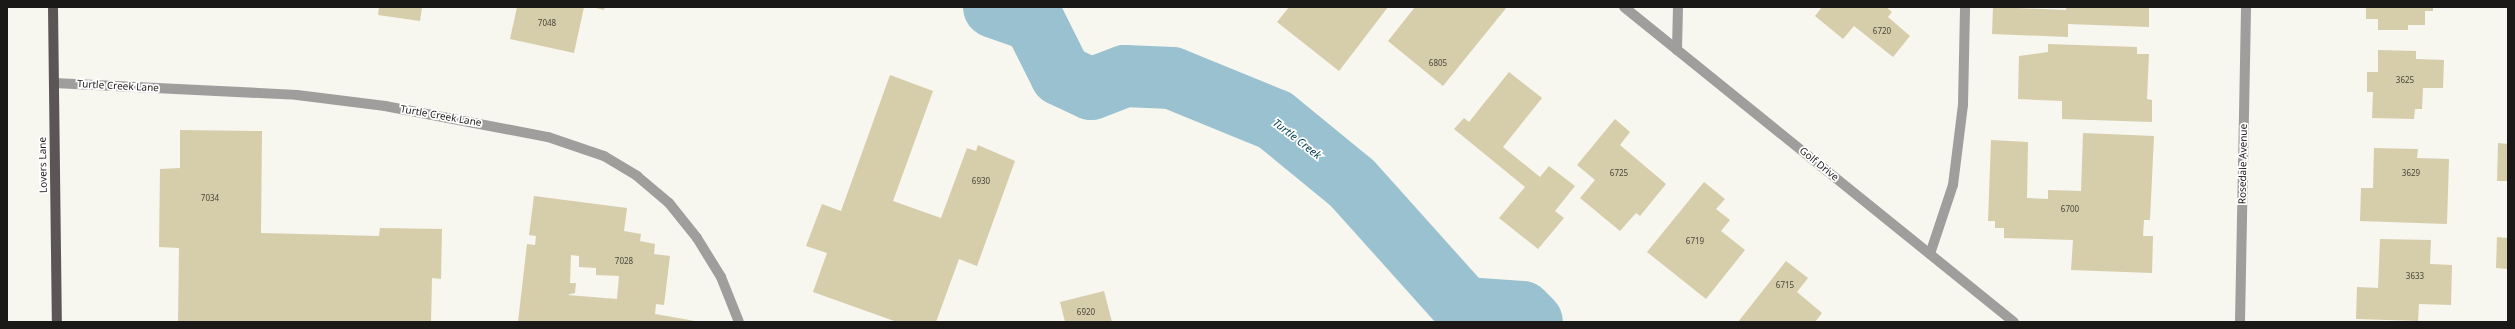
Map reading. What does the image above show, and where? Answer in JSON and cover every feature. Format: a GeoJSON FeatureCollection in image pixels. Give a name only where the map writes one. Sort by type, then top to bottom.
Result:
{"type":"FeatureCollection","features":[{"type":"Feature","properties":{"kind":"main road","name":"Lovers Lane"},"geometry":{"type":"LineString","coordinates":[[53,7],[57,322]]}},
{"type":"Feature","properties":{"kind":"street","name":"Golf Drive"},"geometry":{"type":"LineString","coordinates":[[1624,7],[2014,322]]}},
{"type":"Feature","properties":{"kind":"street"},"geometry":{"type":"LineString","coordinates":[[1677,50],[1678,7]]}},
{"type":"Feature","properties":{"kind":"street"},"geometry":{"type":"LineString","coordinates":[[1930,254],[1953,185],[1963,106],[1965,7]]}},
{"type":"Feature","properties":{"kind":"street","name":"Rosedale Avenue"},"geometry":{"type":"LineString","coordinates":[[2240,322],[2246,7]]}},
{"type":"Feature","properties":{"kind":"street","name":"Turtle Creek Lane"},"geometry":{"type":"LineString","coordinates":[[54,83],[297,95],[385,106],[548,137],[604,156],[642,181],[669,203],[688,226],[721,277],[739,322]]}},
{"type":"Feature","properties":{"kind":"building"},"geometry":{"type":"Polygon","coordinates":[[[379,7],[422,7],[420,21],[378,15],[379,7]]]}},
{"type":"Feature","properties":{"kind":"building"},"geometry":{"type":"Polygon","coordinates":[[[517,7],[584,7],[574,53],[510,39],[517,7]]]}},
{"type":"Feature","properties":{"kind":"building"},"geometry":{"type":"Polygon","coordinates":[[[593,7],[605,7],[604,10],[593,7]]]}},
{"type":"Feature","properties":{"kind":"building"},"geometry":{"type":"Polygon","coordinates":[[[1289,7],[1388,7],[1339,71],[1277,22],[1289,7]]]}},
{"type":"Feature","properties":{"kind":"building"},"geometry":{"type":"Polygon","coordinates":[[[1415,7],[1507,7],[1443,86],[1388,41],[1415,7]]]}},
{"type":"Feature","properties":{"kind":"building"},"geometry":{"type":"Polygon","coordinates":[[[1822,7],[1886,7],[1892,12],[1888,17],[1910,36],[1893,57],[1854,26],[1843,39],[1815,16],[1822,7]]]}},
{"type":"Feature","properties":{"kind":"building"},"geometry":{"type":"Polygon","coordinates":[[[1993,7],[2066,10],[2066,7],[2149,7],[2149,27],[2068,24],[2068,37],[1992,34],[1993,7]]]}},
{"type":"Feature","properties":{"kind":"building"},"geometry":{"type":"Polygon","coordinates":[[[2366,7],[2433,7],[2433,11],[2425,11],[2425,25],[2408,25],[2408,30],[2378,30],[2378,19],[2366,19],[2366,7]]]}},
{"type":"Feature","properties":{"kind":"building"},"geometry":{"type":"Polygon","coordinates":[[[2048,44],[2137,47],[2137,54],[2149,54],[2147,99],[2152,100],[2152,122],[2062,119],[2062,101],[2018,99],[2019,56],[2048,52],[2048,44]]]}},
{"type":"Feature","properties":{"kind":"building"},"geometry":{"type":"Polygon","coordinates":[[[2378,50],[2416,51],[2416,59],[2444,60],[2443,88],[2423,88],[2422,109],[2415,109],[2414,119],[2372,118],[2373,92],[2367,92],[2367,72],[2378,72],[2378,50]]]}},
{"type":"Feature","properties":{"kind":"building"},"geometry":{"type":"Polygon","coordinates":[[[1509,72],[1542,98],[1503,147],[1540,177],[1549,166],[1575,186],[1555,211],[1564,218],[1538,249],[1499,218],[1525,187],[1454,129],[1464,118],[1469,122],[1509,72]]]}},
{"type":"Feature","properties":{"kind":"building"},"geometry":{"type":"Polygon","coordinates":[[[890,75],[933,91],[893,201],[941,218],[967,148],[976,151],[978,145],[1015,161],[977,266],[959,259],[936,322],[897,322],[813,292],[827,253],[806,246],[822,204],[841,211],[890,75]]]}},
{"type":"Feature","properties":{"kind":"building"},"geometry":{"type":"Polygon","coordinates":[[[1615,119],[1630,132],[1620,145],[1666,184],[1640,216],[1636,213],[1620,231],[1580,198],[1595,180],[1577,165],[1615,119]]]}},
{"type":"Feature","properties":{"kind":"building"},"geometry":{"type":"Polygon","coordinates":[[[180,130],[262,131],[261,233],[379,236],[380,228],[442,229],[441,279],[432,278],[431,322],[178,322],[179,248],[159,247],[160,169],[180,168],[180,130]]]}},
{"type":"Feature","properties":{"kind":"building"},"geometry":{"type":"Polygon","coordinates":[[[2083,133],[2154,136],[2150,220],[2144,220],[2143,236],[2153,236],[2152,273],[2071,270],[2073,240],[2004,238],[2004,228],[1995,228],[1995,221],[1988,221],[1991,140],[2028,142],[2027,198],[2048,199],[2048,190],[2081,191],[2083,133]]]}},
{"type":"Feature","properties":{"kind":"building"},"geometry":{"type":"Polygon","coordinates":[[[2498,143],[2508,144],[2508,181],[2497,181],[2498,143]]]}},
{"type":"Feature","properties":{"kind":"building"},"geometry":{"type":"Polygon","coordinates":[[[2374,148],[2418,149],[2417,158],[2449,159],[2447,224],[2360,221],[2361,188],[2373,188],[2374,148]]]}},
{"type":"Feature","properties":{"kind":"building"},"geometry":{"type":"Polygon","coordinates":[[[1704,182],[1725,199],[1716,209],[1730,220],[1721,231],[1745,250],[1706,299],[1647,252],[1704,182]]]}},
{"type":"Feature","properties":{"kind":"building"},"geometry":{"type":"Polygon","coordinates":[[[534,196],[627,208],[624,231],[641,234],[640,241],[655,244],[654,254],[670,256],[664,305],[656,304],[655,314],[701,322],[518,322],[527,244],[535,245],[536,236],[529,235],[534,196]],[[571,255],[570,283],[576,283],[575,293],[567,295],[617,299],[619,276],[596,275],[596,268],[579,267],[579,256],[571,255]]]}},
{"type":"Feature","properties":{"kind":"building"},"geometry":{"type":"Polygon","coordinates":[[[2497,237],[2508,238],[2508,269],[2496,268],[2497,237]]]}},
{"type":"Feature","properties":{"kind":"building"},"geometry":{"type":"Polygon","coordinates":[[[2380,239],[2431,240],[2430,264],[2452,265],[2451,305],[2419,304],[2418,321],[2356,319],[2357,287],[2378,288],[2380,239]]]}},
{"type":"Feature","properties":{"kind":"building"},"geometry":{"type":"Polygon","coordinates":[[[1786,261],[1808,278],[1797,292],[1822,313],[1815,322],[1738,322],[1786,261]]]}},
{"type":"Feature","properties":{"kind":"building"},"geometry":{"type":"Polygon","coordinates":[[[1104,291],[1112,322],[1065,322],[1060,302],[1104,291]]]}},
{"type":"Feature","properties":{"kind":"waterway","name":"Turtle Creek"},"geometry":{"type":"LineString","coordinates":[[994,7],[1034,21],[1061,75],[1091,89],[1125,76],[1172,78],[1275,120],[1352,183],[1464,308],[1522,312],[1532,322]]}}]}
